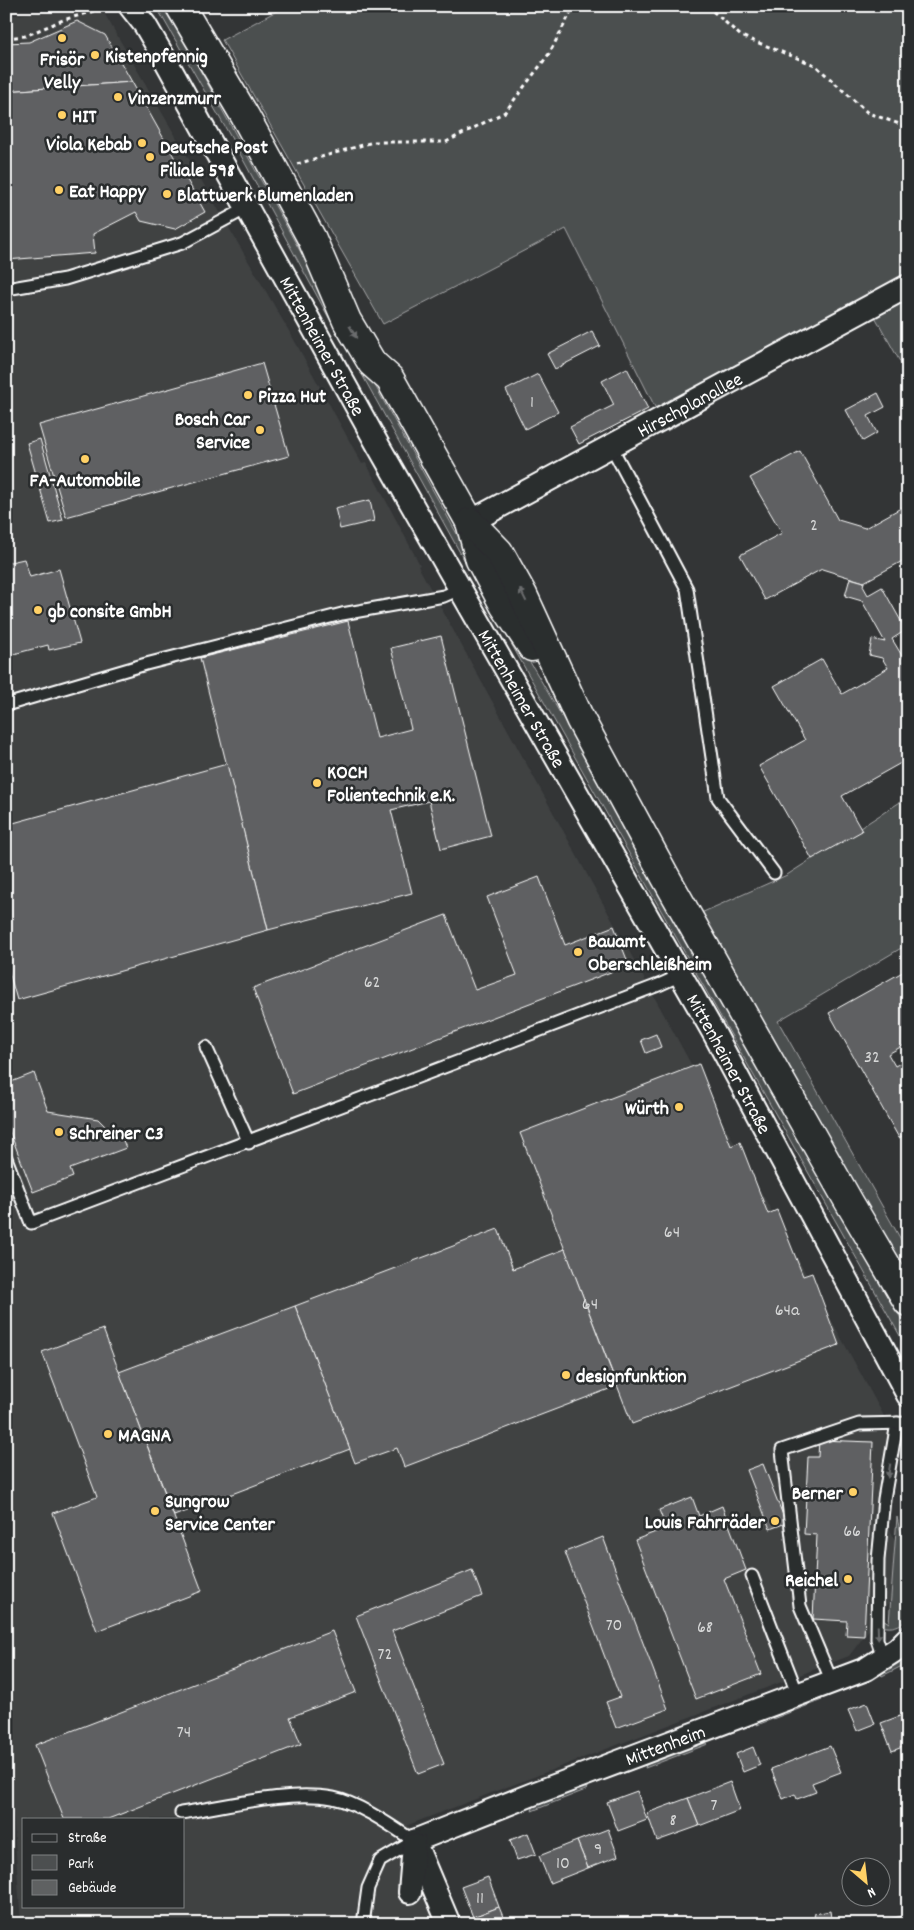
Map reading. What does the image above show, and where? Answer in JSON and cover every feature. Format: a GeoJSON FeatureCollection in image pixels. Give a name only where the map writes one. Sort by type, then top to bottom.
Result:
{"type":"FeatureCollection","features":[{"type":"Feature","properties":{"kind":"main road","name":"Mittenheimer Straße"},"geometry":{"type":"LineString","coordinates":[[180,6],[245,116],[312,239],[363,312],[386,354],[390,379],[470,522],[499,552],[523,595],[580,719],[675,894],[849,1202],[908,1302]]}},
{"type":"Feature","properties":{"kind":"street","name":"Mittenheimer Straße"},"geometry":{"type":"LineString","coordinates":[[130,6],[145,25],[379,448],[715,1035],[908,1395]]}},
{"type":"Feature","properties":{"kind":"street","name":"Hirschplanallee"},"geometry":{"type":"LineString","coordinates":[[470,522],[908,286]]}},
{"type":"Feature","properties":{"kind":"street","name":"Mittenheim"},"geometry":{"type":"LineString","coordinates":[[414,1842],[533,1794],[866,1669],[897,1649],[908,1638]]}},
{"type":"Feature","properties":{"kind":"street"},"geometry":{"type":"LineString","coordinates":[[410,1892],[414,1842]]}},
{"type":"Feature","properties":{"kind":"street"},"geometry":{"type":"LineString","coordinates":[[414,1842],[449,1924]]}},
{"type":"Feature","properties":{"kind":"lane"},"geometry":{"type":"LineString","coordinates":[[6,289],[65,279],[160,251],[182,243],[247,208]]}},
{"type":"Feature","properties":{"kind":"lane"},"geometry":{"type":"LineString","coordinates":[[611,446],[686,589],[718,798],[774,873]]}},
{"type":"Feature","properties":{"kind":"lane"},"geometry":{"type":"LineString","coordinates":[[6,705],[146,664],[342,614],[444,596],[460,589]]}},
{"type":"Feature","properties":{"kind":"lane"},"geometry":{"type":"LineString","coordinates":[[6,1158],[31,1223],[249,1143],[680,975]]}},
{"type":"Feature","properties":{"kind":"lane"},"geometry":{"type":"LineString","coordinates":[[206,1047],[249,1143]]}},
{"type":"Feature","properties":{"kind":"lane"},"geometry":{"type":"LineString","coordinates":[[832,1682],[800,1606],[782,1450],[859,1424],[902,1423],[884,1499],[880,1535],[878,1639],[883,1658]]}},
{"type":"Feature","properties":{"kind":"lane"},"geometry":{"type":"LineString","coordinates":[[752,1576],[798,1695]]}},
{"type":"Feature","properties":{"kind":"lane"},"geometry":{"type":"LineString","coordinates":[[181,1813],[290,1796],[334,1798],[372,1814],[414,1842],[380,1861],[368,1888],[363,1924]]}},
{"type":"Feature","properties":{"kind":"path"},"geometry":{"type":"LineString","coordinates":[[293,165],[373,142],[446,142],[505,112],[549,54],[574,6]]}},
{"type":"Feature","properties":{"kind":"path"},"geometry":{"type":"LineString","coordinates":[[707,6],[741,36],[814,65],[868,113],[908,127]]}},
{"type":"Feature","properties":{"kind":"path"},"geometry":{"type":"LineString","coordinates":[[6,38],[25,36],[63,20],[98,10]]}},
{"type":"Feature","properties":{"kind":"shaded area"},"geometry":{"type":"Polygon","coordinates":[[[100,6],[293,338],[362,464],[366,463],[420,565],[418,566],[891,1429],[878,1495],[908,1578],[849,1656],[408,1825],[446,1924],[21,1924],[6,1714],[6,16],[100,6]]]}},
{"type":"Feature","properties":{"kind":"green space"},"geometry":{"type":"Polygon","coordinates":[[[156,6],[162,6],[189,50],[351,343],[346,345],[342,342],[233,141],[156,6]]]}},
{"type":"Feature","properties":{"kind":"green space"},"geometry":{"type":"Polygon","coordinates":[[[286,6],[908,6],[908,376],[873,313],[667,431],[566,229],[383,324],[222,40],[286,6]]]}},
{"type":"Feature","properties":{"kind":"green space"},"geometry":{"type":"Polygon","coordinates":[[[356,351],[494,601],[606,791],[908,1331],[908,1350],[458,549],[352,357],[356,351]]]}},
{"type":"Feature","properties":{"kind":"green space"},"geometry":{"type":"Polygon","coordinates":[[[908,797],[908,944],[778,1021],[908,1252],[908,1273],[877,1227],[701,913],[787,875],[908,797]]]}},
{"type":"Feature","properties":{"kind":"green space"},"geometry":{"type":"Polygon","coordinates":[[[897,1517],[899,1527],[908,1546],[908,1619],[899,1625],[889,1627],[882,1626],[878,1616],[889,1623],[897,1517]]]}},
{"type":"Feature","properties":{"kind":"green space"},"geometry":{"type":"Polygon","coordinates":[[[908,1655],[908,1663],[882,1676],[880,1673],[908,1655]]]}},
{"type":"Feature","properties":{"kind":"green space"},"geometry":{"type":"Polygon","coordinates":[[[815,1696],[822,1700],[757,1725],[759,1718],[815,1696]]]}},
{"type":"Feature","properties":{"kind":"green space"},"geometry":{"type":"Polygon","coordinates":[[[702,1740],[708,1744],[645,1768],[647,1761],[702,1740]]]}},
{"type":"Feature","properties":{"kind":"green space"},"geometry":{"type":"Polygon","coordinates":[[[583,1787],[588,1789],[532,1811],[534,1805],[583,1787]]]}},
{"type":"Feature","properties":{"kind":"building"},"geometry":{"type":"Polygon","coordinates":[[[77,21],[105,35],[132,82],[6,91],[6,43],[29,42],[77,21]]]}},
{"type":"Feature","properties":{"kind":"building"},"geometry":{"type":"Polygon","coordinates":[[[132,82],[205,212],[175,229],[141,221],[136,212],[93,234],[95,253],[6,260],[6,91],[132,82]]]}},
{"type":"Feature","properties":{"kind":"building"},"geometry":{"type":"Polygon","coordinates":[[[592,331],[600,346],[555,369],[547,354],[592,331]]]}},
{"type":"Feature","properties":{"kind":"building"},"geometry":{"type":"Polygon","coordinates":[[[262,363],[289,456],[66,517],[39,425],[262,363]]]}},
{"type":"Feature","properties":{"kind":"building"},"geometry":{"type":"Polygon","coordinates":[[[627,368],[648,409],[579,444],[570,427],[614,405],[602,381],[627,368]]]}},
{"type":"Feature","properties":{"kind":"building"},"geometry":{"type":"Polygon","coordinates":[[[538,374],[558,412],[525,429],[506,390],[538,374]]]}},
{"type":"Feature","properties":{"kind":"building"},"geometry":{"type":"Polygon","coordinates":[[[878,393],[885,407],[868,416],[877,433],[863,441],[846,410],[878,393]]]}},
{"type":"Feature","properties":{"kind":"building"},"geometry":{"type":"Polygon","coordinates":[[[40,439],[63,520],[50,523],[27,443],[40,439]]]}},
{"type":"Feature","properties":{"kind":"building"},"geometry":{"type":"Polygon","coordinates":[[[800,451],[838,520],[865,528],[908,504],[908,558],[864,582],[822,569],[765,600],[740,555],[782,533],[750,478],[800,451]]]}},
{"type":"Feature","properties":{"kind":"building"},"geometry":{"type":"Polygon","coordinates":[[[370,500],[374,521],[340,529],[335,508],[370,500]]]}},
{"type":"Feature","properties":{"kind":"building","name":"gb consite GmbH"},"geometry":{"type":"Polygon","coordinates":[[[24,559],[30,577],[59,569],[80,643],[49,650],[48,645],[6,656],[6,563],[24,559]]]}},
{"type":"Feature","properties":{"kind":"building"},"geometry":{"type":"Polygon","coordinates":[[[850,578],[864,582],[863,586],[868,595],[882,587],[906,630],[892,639],[904,659],[908,657],[908,759],[842,796],[862,831],[812,859],[759,766],[805,740],[774,686],[822,659],[842,694],[888,668],[882,658],[869,655],[872,639],[885,642],[862,601],[845,596],[850,578]]]}},
{"type":"Feature","properties":{"kind":"building"},"geometry":{"type":"Polygon","coordinates":[[[348,621],[377,738],[411,729],[391,648],[441,636],[491,836],[441,849],[429,801],[391,810],[412,893],[268,930],[200,658],[348,621]]]}},
{"type":"Feature","properties":{"kind":"building"},"geometry":{"type":"Polygon","coordinates":[[[227,764],[268,930],[17,1000],[6,961],[6,825],[227,764]]]}},
{"type":"Feature","properties":{"kind":"building"},"geometry":{"type":"Polygon","coordinates":[[[539,877],[565,945],[614,926],[629,965],[293,1094],[253,988],[446,915],[475,990],[517,975],[487,897],[539,877]]]}},
{"type":"Feature","properties":{"kind":"building"},"geometry":{"type":"Polygon","coordinates":[[[908,969],[908,1043],[888,1054],[895,1066],[908,1059],[908,1133],[899,1138],[829,1013],[908,969]]]}},
{"type":"Feature","properties":{"kind":"building"},"geometry":{"type":"Polygon","coordinates":[[[656,1034],[661,1047],[646,1053],[641,1040],[656,1034]]]}},
{"type":"Feature","properties":{"kind":"building"},"geometry":{"type":"Polygon","coordinates":[[[699,1064],[731,1146],[740,1142],[768,1214],[777,1210],[803,1276],[812,1273],[839,1345],[632,1424],[520,1133],[699,1064]]]}},
{"type":"Feature","properties":{"kind":"building","name":"Schreiner C3"},"geometry":{"type":"Polygon","coordinates":[[[34,1073],[48,1111],[98,1119],[107,1128],[111,1139],[121,1135],[126,1148],[70,1169],[73,1177],[33,1192],[6,1122],[6,1084],[34,1073]]]}},
{"type":"Feature","properties":{"kind":"building"},"geometry":{"type":"Polygon","coordinates":[[[498,1229],[513,1269],[565,1249],[617,1386],[404,1467],[397,1448],[355,1463],[295,1306],[498,1229]]]}},
{"type":"Feature","properties":{"kind":"building"},"geometry":{"type":"Polygon","coordinates":[[[295,1306],[350,1449],[174,1516],[119,1372],[295,1306]]]}},
{"type":"Feature","properties":{"kind":"building","name":"MAGNA"},"geometry":{"type":"Polygon","coordinates":[[[103,1329],[202,1591],[97,1631],[53,1513],[97,1497],[42,1352],[103,1329]]]}},
{"type":"Feature","properties":{"kind":"building"},"geometry":{"type":"Polygon","coordinates":[[[819,1440],[873,1442],[864,1636],[846,1635],[847,1621],[813,1619],[817,1535],[804,1534],[808,1457],[818,1457],[819,1440]]]}},
{"type":"Feature","properties":{"kind":"building"},"geometry":{"type":"Polygon","coordinates":[[[763,1464],[786,1523],[770,1529],[747,1470],[763,1464]]]}},
{"type":"Feature","properties":{"kind":"building"},"geometry":{"type":"Polygon","coordinates":[[[692,1497],[699,1516],[722,1506],[746,1570],[724,1579],[761,1674],[696,1699],[635,1540],[666,1528],[659,1510],[692,1497]]]}},
{"type":"Feature","properties":{"kind":"building"},"geometry":{"type":"Polygon","coordinates":[[[603,1537],[668,1709],[616,1728],[606,1702],[620,1697],[565,1552],[603,1537]]]}},
{"type":"Feature","properties":{"kind":"building"},"geometry":{"type":"Polygon","coordinates":[[[472,1570],[482,1596],[392,1631],[444,1764],[418,1774],[356,1616],[472,1570]]]}},
{"type":"Feature","properties":{"kind":"building"},"geometry":{"type":"Polygon","coordinates":[[[332,1631],[356,1692],[290,1717],[301,1744],[111,1818],[64,1818],[35,1745],[332,1631]]]}},
{"type":"Feature","properties":{"kind":"building"},"geometry":{"type":"Polygon","coordinates":[[[867,1703],[875,1724],[857,1731],[848,1710],[867,1703]]]}},
{"type":"Feature","properties":{"kind":"building"},"geometry":{"type":"Polygon","coordinates":[[[908,1713],[908,1745],[892,1751],[881,1723],[908,1713]]]}},
{"type":"Feature","properties":{"kind":"building"},"geometry":{"type":"Polygon","coordinates":[[[830,1746],[841,1772],[812,1783],[816,1792],[797,1799],[795,1794],[783,1799],[771,1769],[830,1746]]]}},
{"type":"Feature","properties":{"kind":"building"},"geometry":{"type":"Polygon","coordinates":[[[753,1747],[760,1765],[743,1772],[736,1754],[753,1747]]]}},
{"type":"Feature","properties":{"kind":"building"},"geometry":{"type":"Polygon","coordinates":[[[730,1782],[740,1810],[699,1826],[688,1798],[730,1782]]]}},
{"type":"Feature","properties":{"kind":"building"},"geometry":{"type":"Polygon","coordinates":[[[637,1791],[647,1820],[618,1831],[607,1802],[637,1791]]]}},
{"type":"Feature","properties":{"kind":"building"},"geometry":{"type":"Polygon","coordinates":[[[688,1798],[699,1826],[657,1841],[647,1813],[688,1798]]]}},
{"type":"Feature","properties":{"kind":"building"},"geometry":{"type":"Polygon","coordinates":[[[608,1829],[618,1856],[588,1868],[577,1841],[608,1829]]]}},
{"type":"Feature","properties":{"kind":"building"},"geometry":{"type":"Polygon","coordinates":[[[528,1833],[536,1854],[517,1860],[510,1840],[528,1833]]]}},
{"type":"Feature","properties":{"kind":"building"},"geometry":{"type":"Polygon","coordinates":[[[577,1841],[588,1868],[550,1883],[539,1856],[577,1841]]]}},
{"type":"Feature","properties":{"kind":"building"},"geometry":{"type":"Polygon","coordinates":[[[488,1877],[499,1907],[473,1917],[461,1887],[488,1877]]]}},
{"type":"Feature","properties":{"kind":"building"},"geometry":{"type":"Polygon","coordinates":[[[499,1907],[506,1924],[475,1924],[473,1917],[499,1907]]]}},
{"type":"Feature","properties":{"kind":"building"},"geometry":{"type":"Polygon","coordinates":[[[830,1911],[832,1924],[816,1924],[814,1914],[830,1911]]]}},
{"type":"Feature","properties":{"kind":"building"},"geometry":{"type":"Polygon","coordinates":[[[908,1915],[908,1924],[865,1924],[908,1915]]]}},
{"type":"Feature","properties":{"kind":"place","name":"Frisör Velly"},"geometry":{"type":"Point","coordinates":[62,38]}},
{"type":"Feature","properties":{"kind":"place","name":"Kistenpfennig"},"geometry":{"type":"Point","coordinates":[95,55]}},
{"type":"Feature","properties":{"kind":"place","name":"Vinzenzmurr"},"geometry":{"type":"Point","coordinates":[118,97]}},
{"type":"Feature","properties":{"kind":"place","name":"HIT"},"geometry":{"type":"Point","coordinates":[62,115]}},
{"type":"Feature","properties":{"kind":"place","name":"Viola Kebab"},"geometry":{"type":"Point","coordinates":[142,143]}},
{"type":"Feature","properties":{"kind":"place","name":"Deutsche Post Filiale 598"},"geometry":{"type":"Point","coordinates":[150,157]}},
{"type":"Feature","properties":{"kind":"place","name":"Eat Happy"},"geometry":{"type":"Point","coordinates":[59,190]}},
{"type":"Feature","properties":{"kind":"place","name":"Blattwerk Blumenladen"},"geometry":{"type":"Point","coordinates":[167,194]}},
{"type":"Feature","properties":{"kind":"place","name":"Pizza Hut"},"geometry":{"type":"Point","coordinates":[248,395]}},
{"type":"Feature","properties":{"kind":"place","name":"Bosch Car Service"},"geometry":{"type":"Point","coordinates":[260,430]}},
{"type":"Feature","properties":{"kind":"place","name":"FA-Automobile"},"geometry":{"type":"Point","coordinates":[85,459]}},
{"type":"Feature","properties":{"kind":"place","name":"gb consite GmbH"},"geometry":{"type":"Point","coordinates":[38,610]}},
{"type":"Feature","properties":{"kind":"place","name":"KOCH Folientechnik e.K."},"geometry":{"type":"Point","coordinates":[317,783]}},
{"type":"Feature","properties":{"kind":"place","name":"Bauamt Oberschleißheim"},"geometry":{"type":"Point","coordinates":[578,952]}},
{"type":"Feature","properties":{"kind":"place","name":"Würth"},"geometry":{"type":"Point","coordinates":[679,1107]}},
{"type":"Feature","properties":{"kind":"place","name":"Schreiner C3"},"geometry":{"type":"Point","coordinates":[59,1132]}},
{"type":"Feature","properties":{"kind":"place","name":"designfunktion"},"geometry":{"type":"Point","coordinates":[566,1375]}},
{"type":"Feature","properties":{"kind":"place","name":"MAGNA"},"geometry":{"type":"Point","coordinates":[108,1434]}},
{"type":"Feature","properties":{"kind":"place","name":"Berner"},"geometry":{"type":"Point","coordinates":[853,1492]}},
{"type":"Feature","properties":{"kind":"place","name":"Sungrow Service Center"},"geometry":{"type":"Point","coordinates":[155,1511]}},
{"type":"Feature","properties":{"kind":"place","name":"Louis Fahrräder"},"geometry":{"type":"Point","coordinates":[775,1521]}},
{"type":"Feature","properties":{"kind":"place","name":"Reichel"},"geometry":{"type":"Point","coordinates":[848,1579]}}]}
